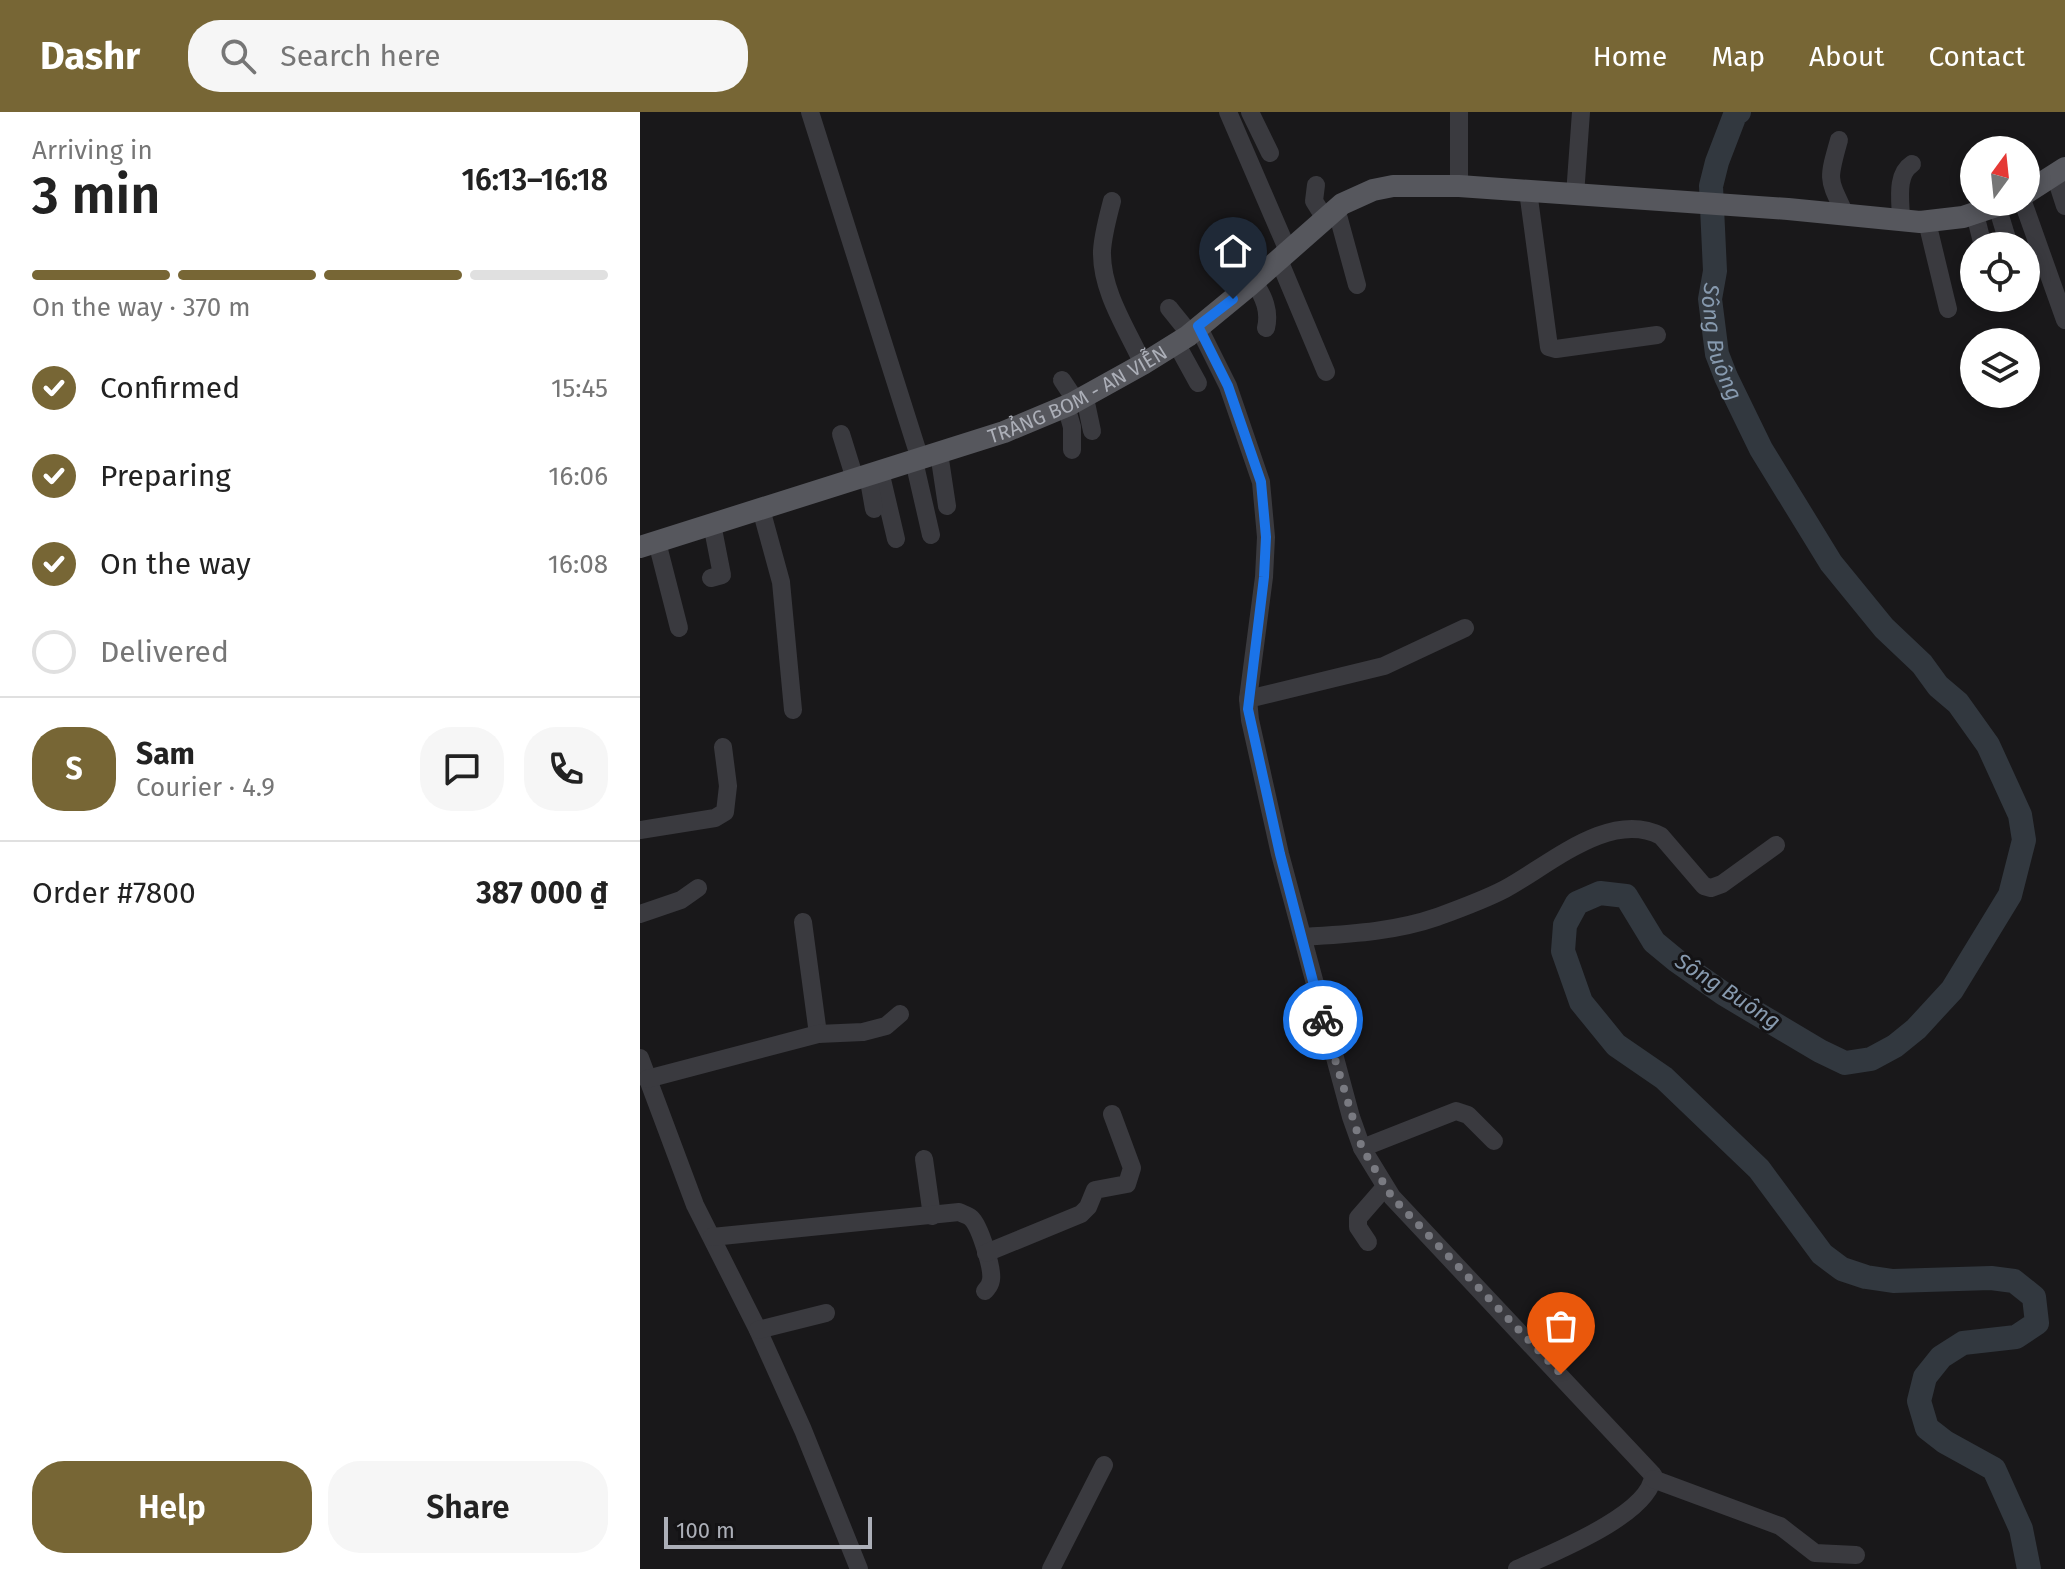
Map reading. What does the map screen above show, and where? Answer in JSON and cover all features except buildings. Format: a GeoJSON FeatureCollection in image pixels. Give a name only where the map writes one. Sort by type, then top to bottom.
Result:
{"type":"FeatureCollection","features":[{"type":"Feature","properties":{"kind":"main road"},"geometry":{"type":"LineString","coordinates":[[2040,184],[2060,172]]}},
{"type":"Feature","properties":{"kind":"main road","name":"TRẢNG BOM - AN VIỄN"},"geometry":{"type":"LineString","coordinates":[[648,544],[1004,432],[1076,402],[1188,334],[1254,282],[1330,213],[1358,195],[1393,186],[1459,186],[1788,209],[1846,216]]}},
{"type":"Feature","properties":{"kind":"main road"},"geometry":{"type":"LineString","coordinates":[[1846,216],[1927,222],[1963,216]]}},
{"type":"Feature","properties":{"kind":"street"},"geometry":{"type":"LineString","coordinates":[[810,112],[924,457],[947,506]]}},
{"type":"Feature","properties":{"kind":"street"},"geometry":{"type":"LineString","coordinates":[[1228,112],[1326,372]]}},
{"type":"Feature","properties":{"kind":"street"},"geometry":{"type":"LineString","coordinates":[[1249,161],[1275,152],[1250,112]]}},
{"type":"Feature","properties":{"kind":"street"},"geometry":{"type":"LineString","coordinates":[[1459,112],[1459,186]]}},
{"type":"Feature","properties":{"kind":"street"},"geometry":{"type":"LineString","coordinates":[[1575,195],[1581,112]]}},
{"type":"Feature","properties":{"kind":"street"},"geometry":{"type":"LineString","coordinates":[[1839,140],[1830,169],[1830,182],[1846,216]]}},
{"type":"Feature","properties":{"kind":"street"},"geometry":{"type":"LineString","coordinates":[[1901,221],[1901,177],[1902,172],[1912,164]]}},
{"type":"Feature","properties":{"kind":"street"},"geometry":{"type":"LineString","coordinates":[[2060,172],[2065,206]]}},
{"type":"Feature","properties":{"kind":"street"},"geometry":{"type":"LineString","coordinates":[[1316,185],[1314,201],[1330,213],[1357,285]]}},
{"type":"Feature","properties":{"kind":"street"},"geometry":{"type":"LineString","coordinates":[[1528,191],[1549,347],[1556,349],[1657,335]]}},
{"type":"Feature","properties":{"kind":"street"},"geometry":{"type":"LineString","coordinates":[[1112,201],[1102,249],[1103,264],[1112,301],[1143,364]]}},
{"type":"Feature","properties":{"kind":"street"},"geometry":{"type":"LineString","coordinates":[[2028,216],[2065,320]]}},
{"type":"Feature","properties":{"kind":"street"},"geometry":{"type":"LineString","coordinates":[[1927,222],[1948,309]]}},
{"type":"Feature","properties":{"kind":"street"},"geometry":{"type":"LineString","coordinates":[[1254,282],[1267,310],[1266,328]]}},
{"type":"Feature","properties":{"kind":"street"},"geometry":{"type":"LineString","coordinates":[[1169,308],[1228,386],[1261,482],[1266,537],[1264,577],[1248,699],[1250,720],[1326,1032],[1362,1148],[1392,1197],[1651,1471],[1653,1479],[1646,1496],[1623,1514],[1591,1534],[1517,1569]]}},
{"type":"Feature","properties":{"kind":"street"},"geometry":{"type":"LineString","coordinates":[[1188,334],[1198,383]]}},
{"type":"Feature","properties":{"kind":"street"},"geometry":{"type":"LineString","coordinates":[[1062,380],[1092,431]]}},
{"type":"Feature","properties":{"kind":"street"},"geometry":{"type":"LineString","coordinates":[[1072,450],[1076,402]]}},
{"type":"Feature","properties":{"kind":"street"},"geometry":{"type":"LineString","coordinates":[[841,434],[868,475],[896,539]]}},
{"type":"Feature","properties":{"kind":"street"},"geometry":{"type":"LineString","coordinates":[[924,457],[931,535]]}},
{"type":"Feature","properties":{"kind":"street"},"geometry":{"type":"LineString","coordinates":[[868,475],[874,509]]}},
{"type":"Feature","properties":{"kind":"street"},"geometry":{"type":"LineString","coordinates":[[761,509],[781,582],[793,710]]}},
{"type":"Feature","properties":{"kind":"street"},"geometry":{"type":"LineString","coordinates":[[712,524],[721,576]]}},
{"type":"Feature","properties":{"kind":"street"},"geometry":{"type":"LineString","coordinates":[[648,544],[679,628]]}},
{"type":"Feature","properties":{"kind":"street"},"geometry":{"type":"LineString","coordinates":[[1248,699],[1384,666],[1465,628]]}},
{"type":"Feature","properties":{"kind":"street"},"geometry":{"type":"LineString","coordinates":[[640,830],[698,821],[725,812],[728,786],[723,747]]}},
{"type":"Feature","properties":{"kind":"street"},"geometry":{"type":"LineString","coordinates":[[1303,937],[1376,931],[1436,917],[1504,889],[1562,854],[1604,834],[1633,830],[1661,836],[1704,886],[1711,888],[1722,884],[1776,845]]}},
{"type":"Feature","properties":{"kind":"street"},"geometry":{"type":"LineString","coordinates":[[640,914],[691,895],[698,888]]}},
{"type":"Feature","properties":{"kind":"street"},"geometry":{"type":"LineString","coordinates":[[803,922],[818,1034]]}},
{"type":"Feature","properties":{"kind":"street"},"geometry":{"type":"LineString","coordinates":[[647,1079],[818,1034],[863,1032],[886,1026],[900,1014]]}},
{"type":"Feature","properties":{"kind":"street"},"geometry":{"type":"LineString","coordinates":[[640,1058],[695,1205],[758,1330],[803,1430],[859,1569]]}},
{"type":"Feature","properties":{"kind":"street"},"geometry":{"type":"LineString","coordinates":[[1362,1148],[1456,1111],[1468,1115],[1494,1141]]}},
{"type":"Feature","properties":{"kind":"street"},"geometry":{"type":"LineString","coordinates":[[986,1253],[1081,1214],[1088,1207],[1095,1190],[1127,1184],[1132,1168],[1112,1114]]}},
{"type":"Feature","properties":{"kind":"street"},"geometry":{"type":"LineString","coordinates":[[924,1159],[932,1216]]}},
{"type":"Feature","properties":{"kind":"street"},"geometry":{"type":"LineString","coordinates":[[1368,1242],[1358,1227],[1358,1218],[1385,1187]]}},
{"type":"Feature","properties":{"kind":"street"},"geometry":{"type":"LineString","coordinates":[[712,1237],[959,1212],[971,1218],[986,1253],[991,1284],[985,1291]]}},
{"type":"Feature","properties":{"kind":"street"},"geometry":{"type":"LineString","coordinates":[[758,1330],[826,1313]]}},
{"type":"Feature","properties":{"kind":"street"},"geometry":{"type":"LineString","coordinates":[[1051,1569],[1104,1465]]}},
{"type":"Feature","properties":{"kind":"street"},"geometry":{"type":"LineString","coordinates":[[1653,1479],[1780,1526],[1815,1553],[1856,1555]]}},
{"type":"Feature","properties":{"kind":"waterway","name":"Sông Buông"},"geometry":{"type":"LineString","coordinates":[[1739,112],[1735,115],[1717,162],[1711,186],[1715,271],[1710,299],[1717,354],[1726,377],[1761,449],[1831,563],[1884,628],[1958,703],[1988,745],[2020,815],[2024,840],[2010,895],[1952,990],[1916,1029],[1895,1046],[1871,1059],[1845,1063],[1724,994],[1654,942],[1626,896],[1600,893],[1577,903],[1565,925],[1563,951],[1581,1002],[1616,1045],[1664,1078],[1759,1169],[1822,1254],[1842,1269],[1893,1281],[1991,1278],[2014,1281],[2034,1297],[2037,1323],[2016,1337],[1963,1343],[1941,1357],[1925,1377],[1919,1401],[1927,1428],[1945,1442],[1994,1469],[2021,1529],[2029,1569]]}},
{"type":"Feature","properties":{"kind":"way so far"},"geometry":{"type":"LineString","coordinates":[[1323,1020],[1362,1148],[1392,1197],[1561,1374]]}},
{"type":"Feature","properties":{"kind":"route"},"geometry":{"type":"LineString","coordinates":[[1233,299],[1198,326],[1228,386],[1261,482],[1266,537],[1264,577],[1248,709],[1280,854],[1323,1020]]}}]}
